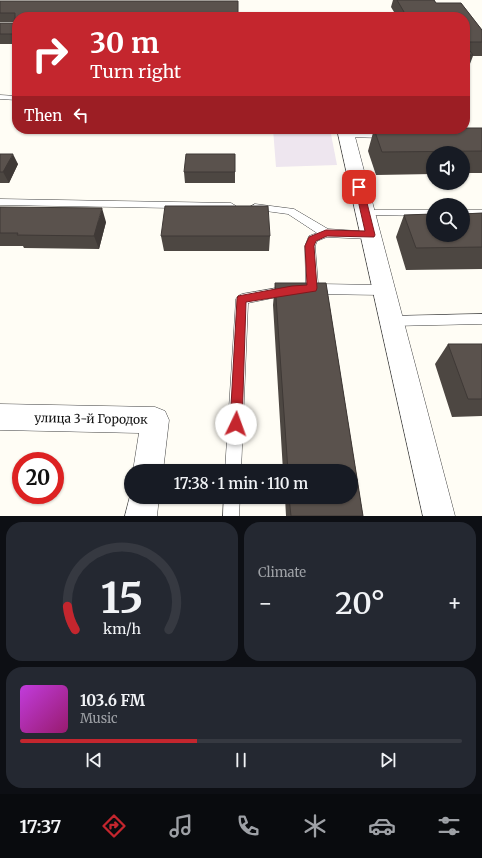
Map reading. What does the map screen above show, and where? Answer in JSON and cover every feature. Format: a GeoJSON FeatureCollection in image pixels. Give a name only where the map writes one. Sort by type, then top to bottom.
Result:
{"type":"FeatureCollection","features":[{"type":"Feature","properties":{"kind":"street"},"geometry":{"type":"LineString","coordinates":[[346,134],[438,516]]}},
{"type":"Feature","properties":{"kind":"street","name":"улица 3-й Городок"},"geometry":{"type":"LineString","coordinates":[[0,417],[155,420],[149,464]]}},
{"type":"Feature","properties":{"kind":"street"},"geometry":{"type":"LineString","coordinates":[[141,516],[143,504]]}},
{"type":"Feature","properties":{"kind":"lane"},"geometry":{"type":"LineString","coordinates":[[0,97],[12,98]]}},
{"type":"Feature","properties":{"kind":"lane"},"geometry":{"type":"LineString","coordinates":[[381,134],[399,135]]}},
{"type":"Feature","properties":{"kind":"lane"},"geometry":{"type":"LineString","coordinates":[[0,202],[261,207],[290,211],[326,233]]}},
{"type":"Feature","properties":{"kind":"lane"},"geometry":{"type":"LineString","coordinates":[[470,213],[482,213]]}},
{"type":"Feature","properties":{"kind":"lane"},"geometry":{"type":"LineString","coordinates":[[312,288],[310,246],[313,239],[326,233],[426,214]]}},
{"type":"Feature","properties":{"kind":"lane"},"geometry":{"type":"LineString","coordinates":[[233,464],[242,299],[312,288],[384,290]]}},
{"type":"Feature","properties":{"kind":"lane"},"geometry":{"type":"LineString","coordinates":[[391,321],[482,319]]}},
{"type":"Feature","properties":{"kind":"lane"},"geometry":{"type":"LineString","coordinates":[[231,516],[232,504]]}},
{"type":"Feature","properties":{"kind":"shaded area"},"geometry":{"type":"Polygon","coordinates":[[[273,134],[331,134],[337,165],[276,167],[273,134]]]}},
{"type":"Feature","properties":{"kind":"building"},"geometry":{"type":"Polygon","coordinates":[[[397,0],[434,0],[436,3],[461,3],[468,12],[404,12],[397,0]]]}},
{"type":"Feature","properties":{"kind":"building"},"geometry":{"type":"Polygon","coordinates":[[[0,1],[238,1],[238,12],[0,13],[0,1]]]}},
{"type":"Feature","properties":{"kind":"building"},"geometry":{"type":"Polygon","coordinates":[[[470,15],[482,30],[482,42],[470,42],[470,15]]]}},
{"type":"Feature","properties":{"kind":"building"},"geometry":{"type":"Polygon","coordinates":[[[0,23],[12,23],[12,34],[0,34],[0,23]]]}},
{"type":"Feature","properties":{"kind":"building"},"geometry":{"type":"Polygon","coordinates":[[[470,128],[482,128],[482,151],[470,151],[470,146],[426,146],[426,152],[382,152],[376,134],[470,134],[470,128]]]}},
{"type":"Feature","properties":{"kind":"building"},"geometry":{"type":"Polygon","coordinates":[[[0,154],[13,154],[3,172],[0,172],[0,154]]]}},
{"type":"Feature","properties":{"kind":"building"},"geometry":{"type":"Polygon","coordinates":[[[186,154],[235,154],[235,172],[184,172],[186,154]]]}},
{"type":"Feature","properties":{"kind":"building"},"geometry":{"type":"Polygon","coordinates":[[[165,206],[268,206],[270,236],[161,236],[165,206]]]}},
{"type":"Feature","properties":{"kind":"building"},"geometry":{"type":"Polygon","coordinates":[[[0,207],[102,208],[94,236],[17,235],[18,233],[0,233],[0,207]]]}},
{"type":"Feature","properties":{"kind":"building"},"geometry":{"type":"Polygon","coordinates":[[[482,213],[482,247],[416,248],[404,215],[426,214],[426,242],[470,242],[470,214],[482,213]]]}},
{"type":"Feature","properties":{"kind":"building"},"geometry":{"type":"Polygon","coordinates":[[[275,283],[326,283],[355,464],[288,464],[275,283]]]}},
{"type":"Feature","properties":{"kind":"building"},"geometry":{"type":"Polygon","coordinates":[[[448,344],[482,344],[482,399],[468,399],[448,344]]]}},
{"type":"Feature","properties":{"kind":"building"},"geometry":{"type":"Polygon","coordinates":[[[358,485],[363,516],[291,516],[290,504],[358,504],[358,485]]]}},
{"type":"Feature","properties":{"kind":"route"},"geometry":{"type":"LineString","coordinates":[[236,424],[242,299],[312,288],[310,246],[313,239],[326,233],[370,235],[359,187]]}}]}
